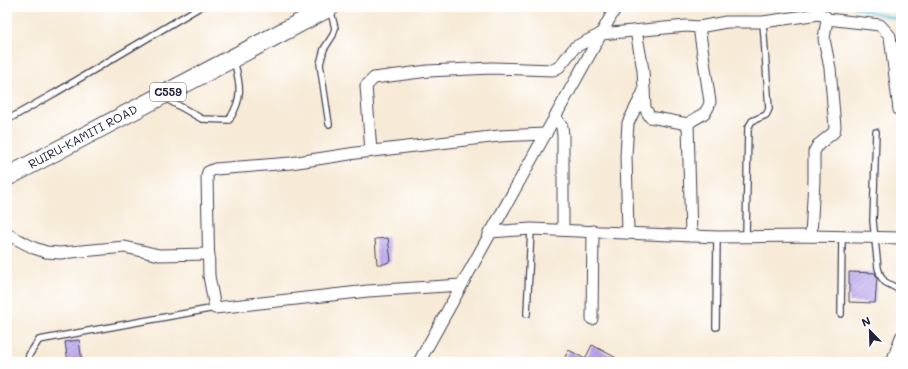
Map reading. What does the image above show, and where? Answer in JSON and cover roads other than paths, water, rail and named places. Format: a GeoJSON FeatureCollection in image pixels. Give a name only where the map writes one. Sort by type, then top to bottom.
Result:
{"type":"FeatureCollection","features":[{"type":"Feature","properties":{"kind":"main road","name":"RUIRU-KAMITI ROAD"},"geometry":{"type":"LineString","coordinates":[[7,177],[329,7]]}},
{"type":"Feature","properties":{"kind":"street"},"geometry":{"type":"LineString","coordinates":[[419,362],[489,232],[546,134],[616,7]]}},
{"type":"Feature","properties":{"kind":"street"},"geometry":{"type":"LineString","coordinates":[[371,151],[366,86],[374,78],[428,71],[492,68],[553,70],[559,67],[575,47],[601,34],[686,26],[699,27],[726,22],[763,22],[819,14],[825,16],[826,19],[880,25],[886,30],[890,36],[899,110]]}},
{"type":"Feature","properties":{"kind":"street"},"geometry":{"type":"LineString","coordinates":[[811,236],[814,152],[818,145],[834,132],[835,127],[830,68],[824,39],[826,19]]}},
{"type":"Feature","properties":{"kind":"street"},"geometry":{"type":"LineString","coordinates":[[691,236],[688,124],[692,120],[702,116],[708,110],[710,102],[699,27]]}},
{"type":"Feature","properties":{"kind":"street"},"geometry":{"type":"LineString","coordinates":[[636,31],[643,70],[646,108],[650,117],[688,124]]}},
{"type":"Feature","properties":{"kind":"street"},"geometry":{"type":"LineString","coordinates":[[628,232],[626,156],[628,123],[644,92]]}},
{"type":"Feature","properties":{"kind":"street"},"geometry":{"type":"LineString","coordinates":[[555,116],[562,127],[563,135],[563,230]]}},
{"type":"Feature","properties":{"kind":"street"},"geometry":{"type":"LineString","coordinates":[[461,285],[368,291],[215,308],[209,276],[206,183],[208,172],[215,169],[291,163],[371,151],[499,136],[546,134]]}},
{"type":"Feature","properties":{"kind":"street"},"geometry":{"type":"LineString","coordinates":[[489,232],[531,229],[717,237],[746,235],[901,238]]}},
{"type":"Feature","properties":{"kind":"street"},"geometry":{"type":"LineString","coordinates":[[592,318],[593,231]]}},
{"type":"Feature","properties":{"kind":"street"},"geometry":{"type":"LineString","coordinates":[[7,234],[34,248],[46,252],[60,253],[125,247],[159,255],[209,254]]}},
{"type":"Feature","properties":{"kind":"street"},"geometry":{"type":"LineString","coordinates":[[892,362],[901,337]]}},
{"type":"Feature","properties":{"kind":"lane"},"geometry":{"type":"LineString","coordinates":[[7,120],[200,7]]}},
{"type":"Feature","properties":{"kind":"lane"},"geometry":{"type":"LineString","coordinates":[[329,7],[335,28],[333,35],[324,49],[320,64],[329,124]]}},
{"type":"Feature","properties":{"kind":"lane"},"geometry":{"type":"LineString","coordinates":[[746,235],[748,128],[752,121],[766,116],[769,109],[763,22]]}},
{"type":"Feature","properties":{"kind":"lane"},"geometry":{"type":"LineString","coordinates":[[161,96],[202,119],[229,120],[237,107],[240,87],[234,57]]}},
{"type":"Feature","properties":{"kind":"lane"},"geometry":{"type":"LineString","coordinates":[[876,132],[873,213],[881,277],[890,285],[898,289]]}},
{"type":"Feature","properties":{"kind":"lane"},"geometry":{"type":"LineString","coordinates":[[527,314],[531,229]]}},
{"type":"Feature","properties":{"kind":"lane"},"geometry":{"type":"LineString","coordinates":[[716,327],[717,237]]}},
{"type":"Feature","properties":{"kind":"lane"},"geometry":{"type":"LineString","coordinates":[[841,314],[842,237]]}},
{"type":"Feature","properties":{"kind":"lane"},"geometry":{"type":"LineString","coordinates":[[28,362],[29,355],[39,340],[215,308]]}},
{"type":"Feature","properties":{"kind":"waterway"},"geometry":{"type":"LineString","coordinates":[[854,7],[901,20]]}}]}
